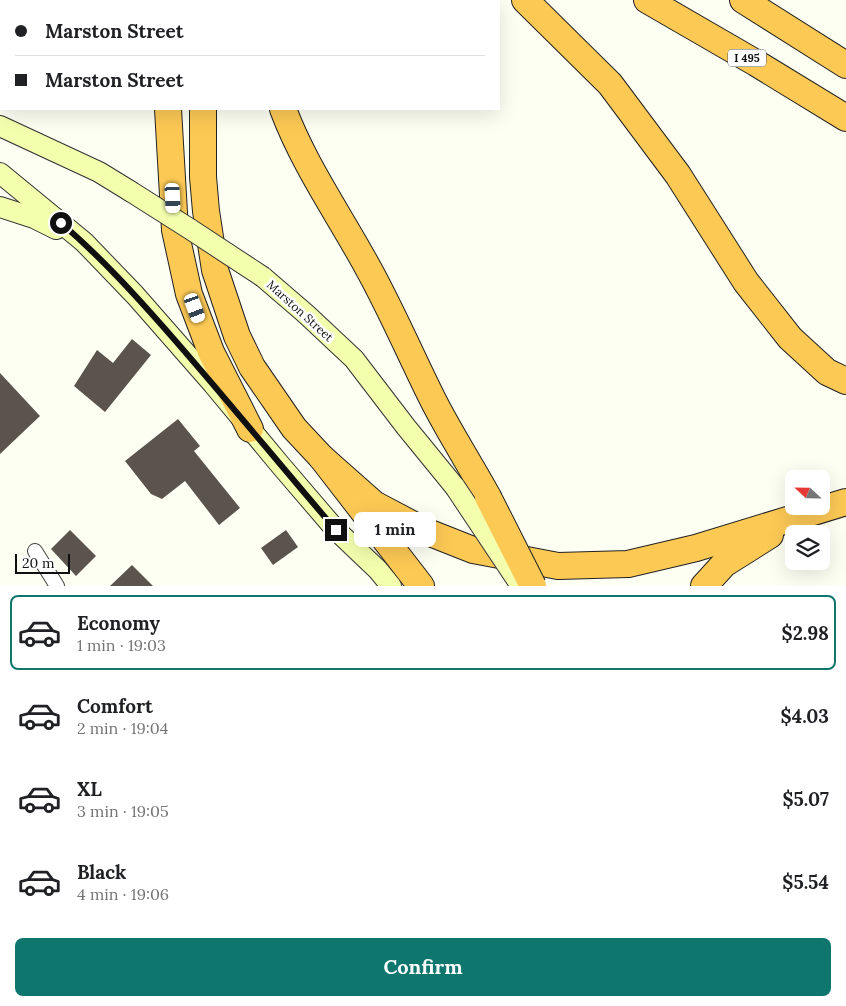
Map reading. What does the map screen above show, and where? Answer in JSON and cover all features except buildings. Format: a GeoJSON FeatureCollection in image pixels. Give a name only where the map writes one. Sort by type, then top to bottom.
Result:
{"type":"FeatureCollection","features":[{"type":"Feature","properties":{"kind":"highway"},"geometry":{"type":"LineString","coordinates":[[525,0],[610,84],[678,175],[746,282],[790,338],[827,372],[846,381]]}},
{"type":"Feature","properties":{"kind":"highway","name":"I 495"},"geometry":{"type":"LineString","coordinates":[[647,0],[846,118]]}},
{"type":"Feature","properties":{"kind":"highway"},"geometry":{"type":"LineString","coordinates":[[744,0],[846,64]]}},
{"type":"Feature","properties":{"kind":"highway"},"geometry":{"type":"LineString","coordinates":[[168,110],[175,230],[189,294],[211,352],[250,428]]}},
{"type":"Feature","properties":{"kind":"highway"},"geometry":{"type":"LineString","coordinates":[[203,110],[203,177],[206,212],[215,270],[237,336],[252,367],[294,428],[322,458],[421,586]]}},
{"type":"Feature","properties":{"kind":"highway"},"geometry":{"type":"LineString","coordinates":[[283,110],[298,144],[393,314],[433,400],[488,497],[533,586]]}},
{"type":"Feature","properties":{"kind":"highway"},"geometry":{"type":"LineString","coordinates":[[322,458],[374,504],[425,531],[473,550],[558,566],[628,564],[696,548],[802,515]]}},
{"type":"Feature","properties":{"kind":"highway"},"geometry":{"type":"LineString","coordinates":[[830,507],[846,502]]}},
{"type":"Feature","properties":{"kind":"highway"},"geometry":{"type":"LineString","coordinates":[[704,586],[724,564],[802,515]]}},
{"type":"Feature","properties":{"kind":"main road","name":"Marston Street"},"geometry":{"type":"LineString","coordinates":[[0,126],[99,172],[130,191],[190,228],[263,277],[306,314],[354,359],[455,487],[521,586]]}},
{"type":"Feature","properties":{"kind":"main road"},"geometry":{"type":"LineString","coordinates":[[0,173],[84,242],[135,295],[336,530],[378,570],[391,586]]}},
{"type":"Feature","properties":{"kind":"main road"},"geometry":{"type":"LineString","coordinates":[[0,207],[34,218],[84,242]]}},
{"type":"Feature","properties":{"kind":"street"},"geometry":{"type":"LineString","coordinates":[[35,550],[57,586]]}},
{"type":"Feature","properties":{"kind":"route"},"geometry":{"type":"LineString","coordinates":[[61,223],[84,242],[135,295],[336,530]]}}]}
